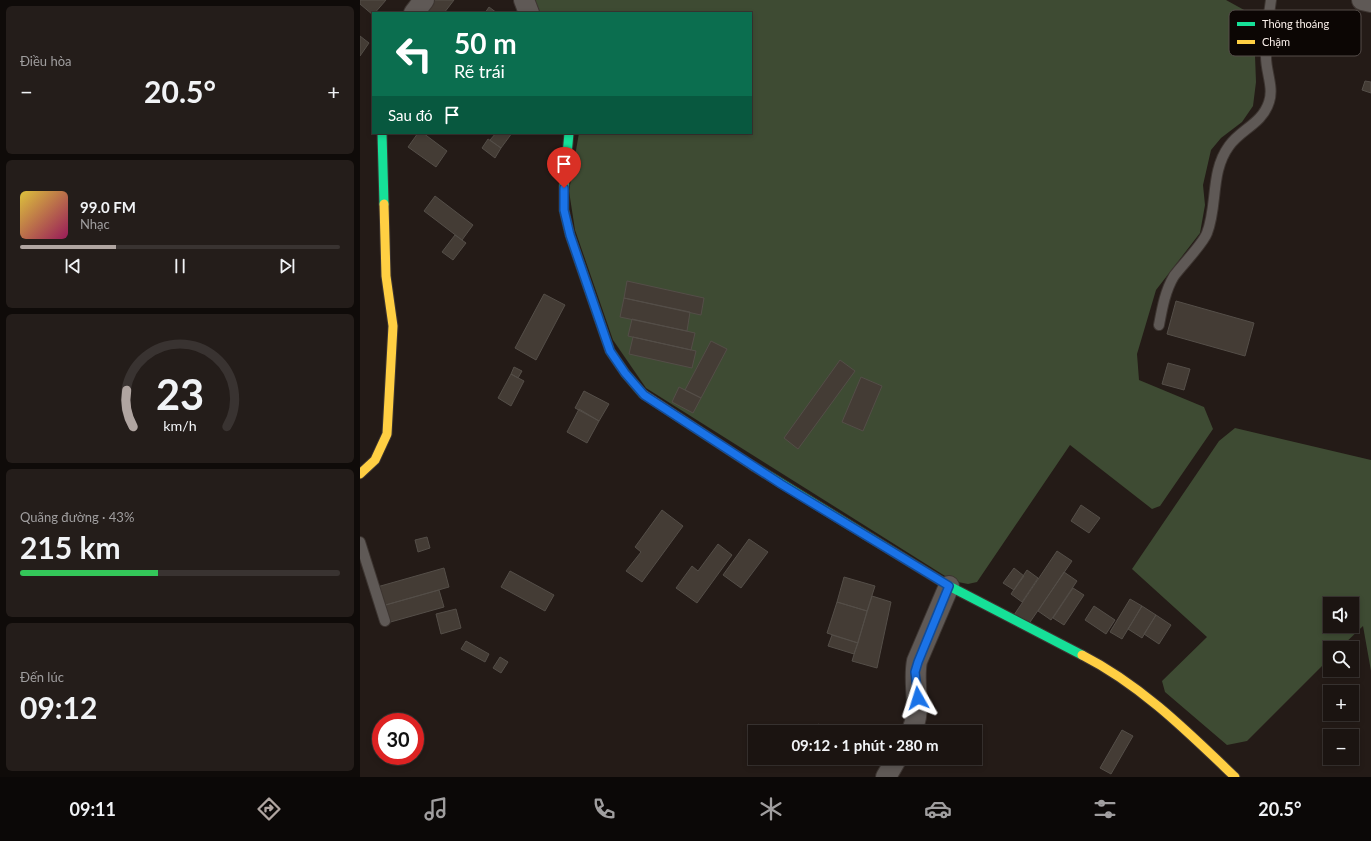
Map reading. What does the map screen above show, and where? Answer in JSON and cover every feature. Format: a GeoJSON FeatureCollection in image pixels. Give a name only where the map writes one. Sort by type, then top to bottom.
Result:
{"type":"FeatureCollection","features":[{"type":"Feature","properties":{"kind":"street"},"geometry":{"type":"LineString","coordinates":[[415,12],[424,0]]}},
{"type":"Feature","properties":{"kind":"street"},"geometry":{"type":"LineString","coordinates":[[524,0],[529,12]]}},
{"type":"Feature","properties":{"kind":"street"},"geometry":{"type":"LineString","coordinates":[[1362,0],[1371,2]]}},
{"type":"Feature","properties":{"kind":"street"},"geometry":{"type":"LineString","coordinates":[[360,474],[375,460],[386,434],[393,326],[391,302],[386,276],[382,134]]}},
{"type":"Feature","properties":{"kind":"street"},"geometry":{"type":"LineString","coordinates":[[569,134],[564,210],[570,235],[610,351],[625,373],[644,395],[781,484],[949,586],[1096,662],[1164,710],[1235,777]]}},
{"type":"Feature","properties":{"kind":"street"},"geometry":{"type":"LineString","coordinates":[[914,725],[918,713],[915,672],[949,586]]}},
{"type":"Feature","properties":{"kind":"street"},"geometry":{"type":"LineString","coordinates":[[886,777],[893,765]]}},
{"type":"Feature","properties":{"kind":"lane"},"geometry":{"type":"LineString","coordinates":[[1269,10],[1271,0]]}},
{"type":"Feature","properties":{"kind":"lane"},"geometry":{"type":"LineString","coordinates":[[1159,325],[1163,304],[1174,277],[1207,235],[1212,218],[1216,175],[1229,145],[1253,126],[1265,113],[1270,100],[1270,85],[1266,56]]}},
{"type":"Feature","properties":{"kind":"lane"},"geometry":{"type":"LineString","coordinates":[[360,542],[385,621]]}},
{"type":"Feature","properties":{"kind":"green space"},"geometry":{"type":"Polygon","coordinates":[[[534,0],[1226,0],[1244,10],[1229,10],[1229,56],[1255,56],[1256,82],[1253,106],[1242,122],[1221,138],[1211,150],[1203,185],[1205,205],[1200,233],[1156,290],[1137,354],[1139,380],[1204,407],[1213,429],[1160,506],[1152,509],[1070,445],[977,582],[968,584],[953,581],[646,388],[613,340],[575,230],[569,191],[579,134],[752,134],[752,12],[535,12],[534,0]]]}},
{"type":"Feature","properties":{"kind":"green space"},"geometry":{"type":"Polygon","coordinates":[[[1235,428],[1371,460],[1371,671],[1363,626],[1359,630],[1359,597],[1323,597],[1323,633],[1356,633],[1347,641],[1323,641],[1323,665],[1247,741],[1227,745],[1165,692],[1162,681],[1207,637],[1132,569],[1219,441],[1235,428]]]}},
{"type":"Feature","properties":{"kind":"building"},"geometry":{"type":"Polygon","coordinates":[[[360,0],[386,0],[376,12],[372,12],[372,14],[360,4],[360,0]]]}},
{"type":"Feature","properties":{"kind":"building"},"geometry":{"type":"Polygon","coordinates":[[[432,0],[454,0],[445,12],[423,12],[432,0]]]}},
{"type":"Feature","properties":{"kind":"building"},"geometry":{"type":"Polygon","coordinates":[[[489,7],[496,12],[486,12],[489,7]]]}},
{"type":"Feature","properties":{"kind":"building"},"geometry":{"type":"Polygon","coordinates":[[[360,36],[369,43],[360,56],[360,36]]]}},
{"type":"Feature","properties":{"kind":"building"},"geometry":{"type":"Polygon","coordinates":[[[1365,81],[1371,82],[1371,93],[1362,90],[1365,81]]]}},
{"type":"Feature","properties":{"kind":"building"},"geometry":{"type":"Polygon","coordinates":[[[417,134],[424,134],[447,151],[436,167],[408,147],[417,134]]]}},
{"type":"Feature","properties":{"kind":"building"},"geometry":{"type":"Polygon","coordinates":[[[495,134],[511,134],[501,148],[490,140],[495,134]]]}},
{"type":"Feature","properties":{"kind":"building"},"geometry":{"type":"Polygon","coordinates":[[[488,139],[501,148],[495,158],[482,148],[488,139]]]}},
{"type":"Feature","properties":{"kind":"building"},"geometry":{"type":"Polygon","coordinates":[[[435,196],[473,225],[462,240],[424,211],[435,196]]]}},
{"type":"Feature","properties":{"kind":"building"},"geometry":{"type":"Polygon","coordinates":[[[455,235],[466,243],[453,260],[442,252],[455,235]]]}},
{"type":"Feature","properties":{"kind":"building"},"geometry":{"type":"Polygon","coordinates":[[[627,281],[704,298],[701,315],[624,298],[627,281]]]}},
{"type":"Feature","properties":{"kind":"building"},"geometry":{"type":"Polygon","coordinates":[[[544,294],[565,305],[536,360],[515,348],[544,294]]]}},
{"type":"Feature","properties":{"kind":"building"},"geometry":{"type":"Polygon","coordinates":[[[624,298],[690,312],[687,331],[620,317],[624,298]]]}},
{"type":"Feature","properties":{"kind":"building"},"geometry":{"type":"Polygon","coordinates":[[[1176,301],[1254,323],[1245,356],[1167,334],[1176,301]]]}},
{"type":"Feature","properties":{"kind":"building"},"geometry":{"type":"Polygon","coordinates":[[[632,319],[695,333],[691,350],[628,336],[632,319]]]}},
{"type":"Feature","properties":{"kind":"building"},"geometry":{"type":"Polygon","coordinates":[[[633,337],[696,351],[692,368],[629,354],[633,337]]]}},
{"type":"Feature","properties":{"kind":"building"},"geometry":{"type":"Polygon","coordinates":[[[711,341],[727,349],[701,398],[685,390],[711,341]]]}},
{"type":"Feature","properties":{"kind":"building"},"geometry":{"type":"Polygon","coordinates":[[[840,360],[855,371],[798,449],[784,438],[840,360]]]}},
{"type":"Feature","properties":{"kind":"building"},"geometry":{"type":"Polygon","coordinates":[[[1168,363],[1190,369],[1184,390],[1162,384],[1168,363]]]}},
{"type":"Feature","properties":{"kind":"building"},"geometry":{"type":"Polygon","coordinates":[[[514,367],[522,371],[518,378],[511,374],[514,367]]]}},
{"type":"Feature","properties":{"kind":"building"},"geometry":{"type":"Polygon","coordinates":[[[511,374],[524,381],[511,406],[498,398],[511,374]]]}},
{"type":"Feature","properties":{"kind":"building"},"geometry":{"type":"Polygon","coordinates":[[[861,377],[882,386],[863,431],[842,422],[861,377]]]}},
{"type":"Feature","properties":{"kind":"building"},"geometry":{"type":"Polygon","coordinates":[[[679,387],[701,398],[693,413],[672,402],[679,387]]]}},
{"type":"Feature","properties":{"kind":"building"},"geometry":{"type":"Polygon","coordinates":[[[584,391],[609,404],[599,421],[575,408],[584,391]]]}},
{"type":"Feature","properties":{"kind":"building"},"geometry":{"type":"Polygon","coordinates":[[[579,409],[599,421],[587,443],[567,432],[579,409]]]}},
{"type":"Feature","properties":{"kind":"building"},"geometry":{"type":"Polygon","coordinates":[[[1081,505],[1100,518],[1089,533],[1071,521],[1081,505]]]}},
{"type":"Feature","properties":{"kind":"building"},"geometry":{"type":"Polygon","coordinates":[[[662,510],[683,526],[642,582],[626,571],[641,552],[635,547],[662,510]]]}},
{"type":"Feature","properties":{"kind":"building"},"geometry":{"type":"Polygon","coordinates":[[[427,537],[430,548],[418,552],[415,540],[427,537]]]}},
{"type":"Feature","properties":{"kind":"building"},"geometry":{"type":"Polygon","coordinates":[[[749,539],[768,552],[741,588],[723,575],[749,539]]]}},
{"type":"Feature","properties":{"kind":"building"},"geometry":{"type":"Polygon","coordinates":[[[718,544],[732,555],[697,603],[676,588],[692,566],[698,571],[718,544]]]}},
{"type":"Feature","properties":{"kind":"building"},"geometry":{"type":"Polygon","coordinates":[[[1057,551],[1072,561],[1028,625],[1014,615],[1057,551]]]}},
{"type":"Feature","properties":{"kind":"building"},"geometry":{"type":"Polygon","coordinates":[[[444,568],[449,587],[382,606],[377,587],[444,568]]]}},
{"type":"Feature","properties":{"kind":"building"},"geometry":{"type":"Polygon","coordinates":[[[1014,568],[1024,576],[1014,590],[1003,583],[1014,568]]]}},
{"type":"Feature","properties":{"kind":"building"},"geometry":{"type":"Polygon","coordinates":[[[1027,570],[1038,578],[1022,602],[1011,594],[1027,570]]]}},
{"type":"Feature","properties":{"kind":"building"},"geometry":{"type":"Polygon","coordinates":[[[510,571],[554,595],[545,611],[501,587],[510,571]]]}},
{"type":"Feature","properties":{"kind":"building"},"geometry":{"type":"Polygon","coordinates":[[[1064,572],[1077,581],[1051,620],[1038,611],[1064,572]]]}},
{"type":"Feature","properties":{"kind":"building"},"geometry":{"type":"Polygon","coordinates":[[[844,577],[875,586],[867,611],[837,602],[844,577]]]}},
{"type":"Feature","properties":{"kind":"building"},"geometry":{"type":"Polygon","coordinates":[[[1073,588],[1084,595],[1064,625],[1053,618],[1073,588]]]}},
{"type":"Feature","properties":{"kind":"building"},"geometry":{"type":"Polygon","coordinates":[[[439,590],[444,607],[387,623],[382,606],[439,590]]]}},
{"type":"Feature","properties":{"kind":"building"},"geometry":{"type":"Polygon","coordinates":[[[872,596],[891,602],[877,668],[852,661],[872,596]]]}},
{"type":"Feature","properties":{"kind":"building"},"geometry":{"type":"Polygon","coordinates":[[[1130,599],[1142,606],[1122,639],[1110,632],[1130,599]]]}},
{"type":"Feature","properties":{"kind":"building"},"geometry":{"type":"Polygon","coordinates":[[[837,602],[867,611],[858,643],[827,633],[837,602]]]}},
{"type":"Feature","properties":{"kind":"building"},"geometry":{"type":"Polygon","coordinates":[[[1094,606],[1115,620],[1106,634],[1085,620],[1094,606]]]}},
{"type":"Feature","properties":{"kind":"building"},"geometry":{"type":"Polygon","coordinates":[[[1142,606],[1156,615],[1142,638],[1128,629],[1142,606]]]}},
{"type":"Feature","properties":{"kind":"building"},"geometry":{"type":"Polygon","coordinates":[[[456,609],[461,628],[441,634],[436,614],[456,609]]]}},
{"type":"Feature","properties":{"kind":"building"},"geometry":{"type":"Polygon","coordinates":[[[1156,615],[1171,625],[1159,644],[1144,634],[1156,615]]]}},
{"type":"Feature","properties":{"kind":"building"},"geometry":{"type":"Polygon","coordinates":[[[832,635],[858,643],[854,654],[828,646],[832,635]]]}},
{"type":"Feature","properties":{"kind":"building"},"geometry":{"type":"Polygon","coordinates":[[[466,641],[489,654],[485,662],[461,649],[466,641]]]}},
{"type":"Feature","properties":{"kind":"building"},"geometry":{"type":"Polygon","coordinates":[[[500,657],[508,662],[501,673],[493,668],[500,657]]]}},
{"type":"Feature","properties":{"kind":"building"},"geometry":{"type":"Polygon","coordinates":[[[1122,730],[1133,736],[1111,774],[1100,768],[1122,730]]]}},
{"type":"Feature","properties":{"kind":"traffic: fast"},"geometry":{"type":"LineString","coordinates":[[382,134],[384,204]]}},
{"type":"Feature","properties":{"kind":"traffic: fast"},"geometry":{"type":"LineString","coordinates":[[569,134],[564,187],[564,210],[570,235],[610,351],[625,373],[643,394]]}},
{"type":"Feature","properties":{"kind":"traffic: fast"},"geometry":{"type":"LineString","coordinates":[[753,466],[949,586],[1082,655]]}},
{"type":"Feature","properties":{"kind":"traffic: slow"},"geometry":{"type":"LineString","coordinates":[[360,474],[375,460],[387,434],[393,326],[386,276],[384,204]]}},
{"type":"Feature","properties":{"kind":"traffic: slow"},"geometry":{"type":"LineString","coordinates":[[643,394],[753,466]]}},
{"type":"Feature","properties":{"kind":"traffic: slow"},"geometry":{"type":"LineString","coordinates":[[1082,655],[1124,680],[1163,710],[1235,777]]}},
{"type":"Feature","properties":{"kind":"route"},"geometry":{"type":"LineString","coordinates":[[564,188],[564,210],[570,235],[610,351],[625,373],[644,395],[781,484],[949,586],[923,645],[915,672],[918,698]]}}]}
